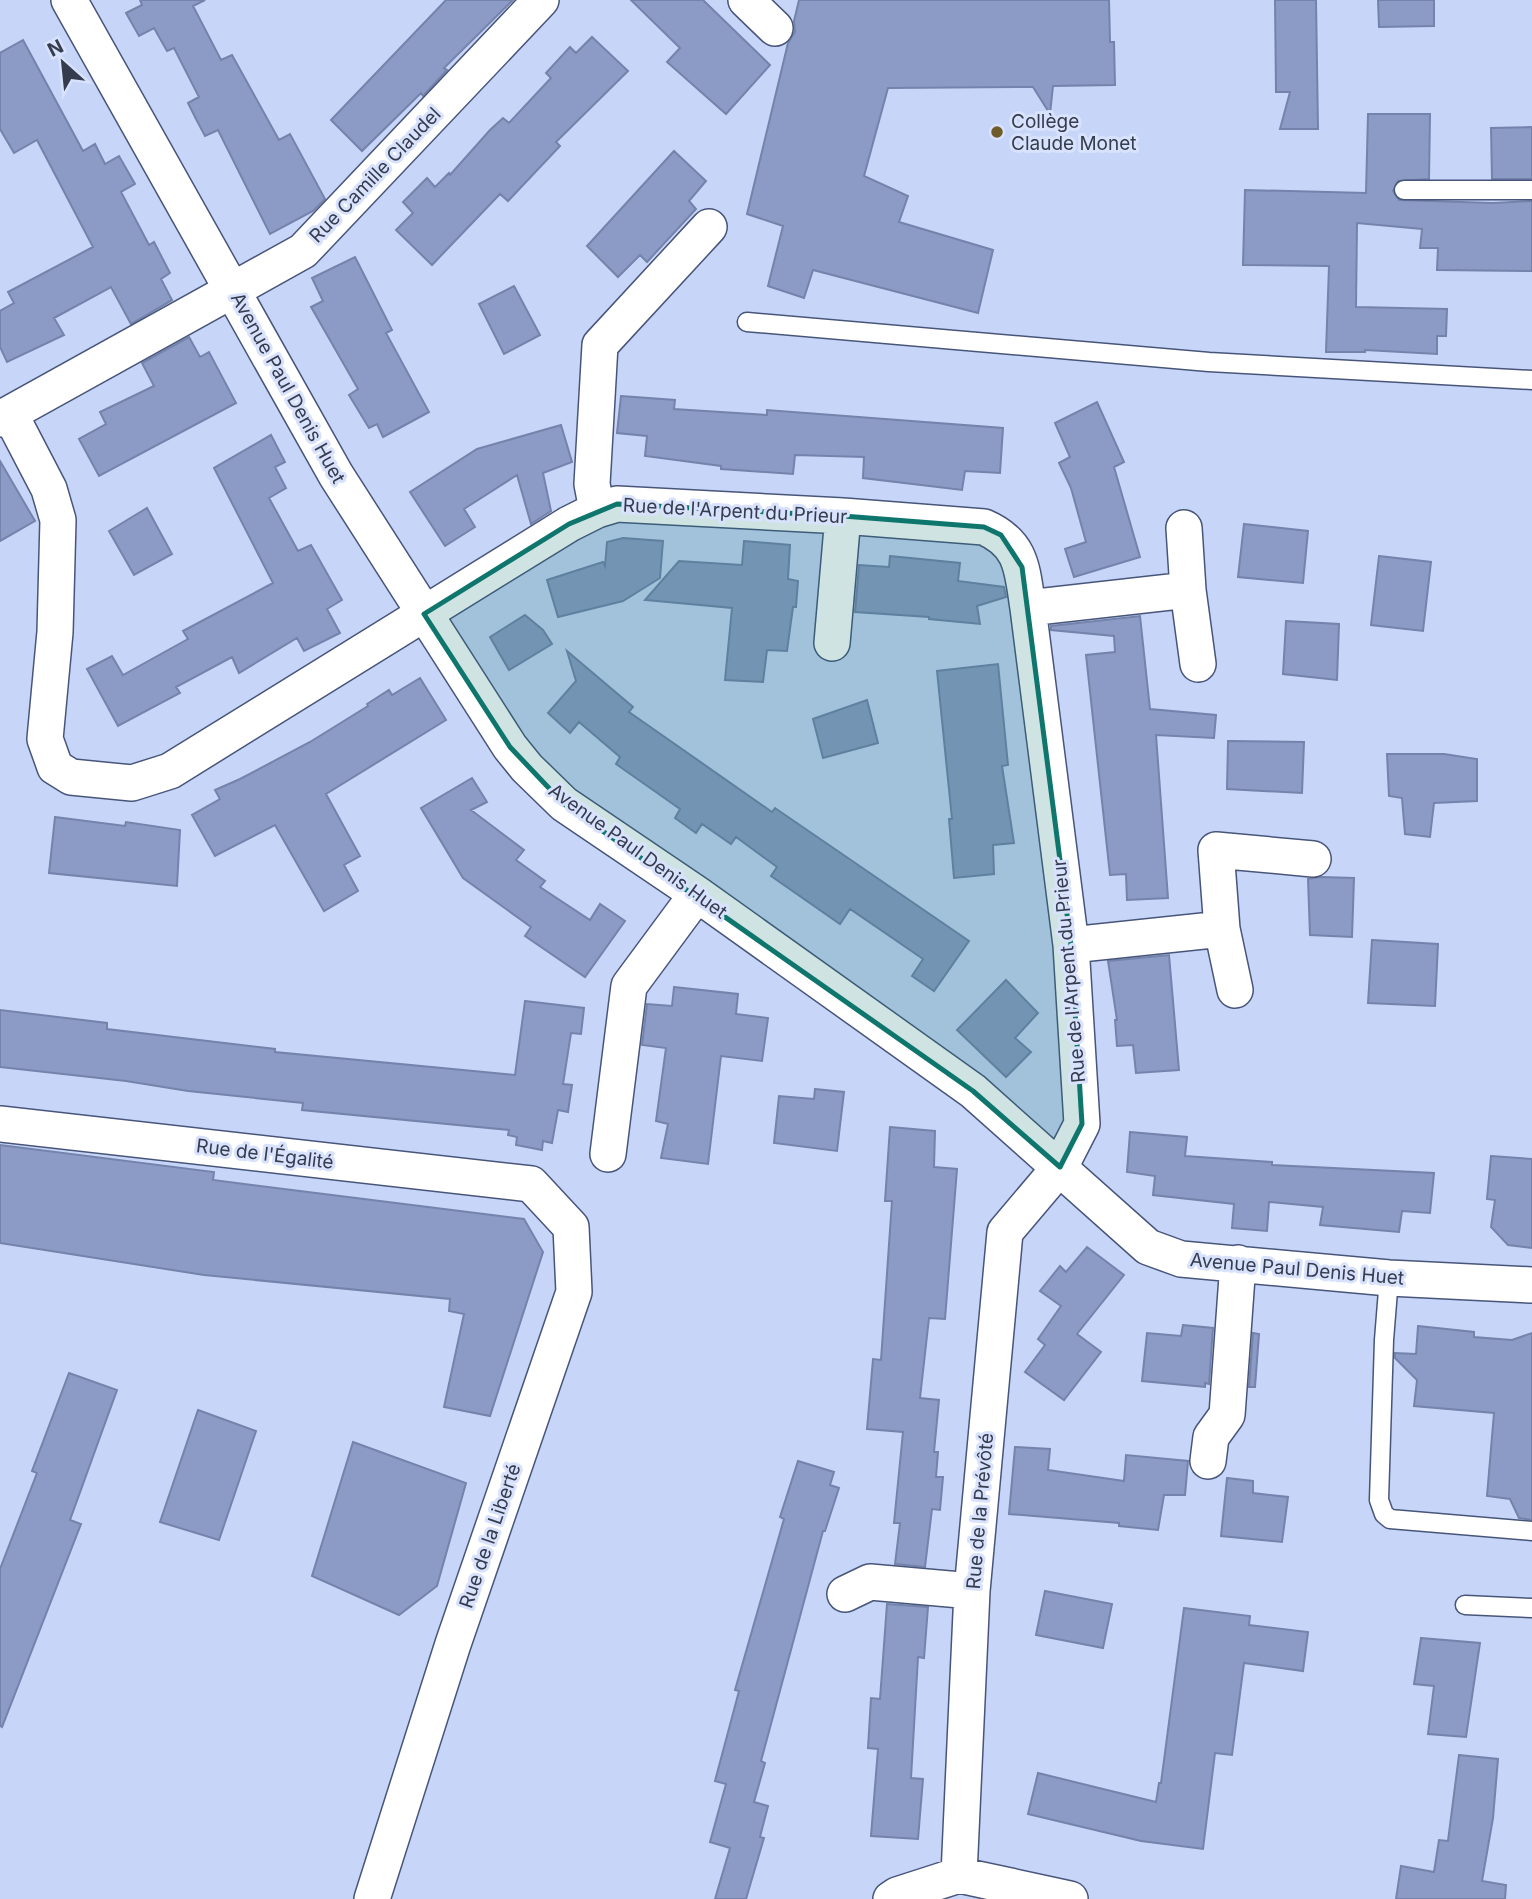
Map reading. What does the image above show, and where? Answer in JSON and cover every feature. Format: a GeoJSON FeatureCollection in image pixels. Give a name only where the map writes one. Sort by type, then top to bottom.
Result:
{"type":"FeatureCollection","features":[{"type":"Feature","properties":{"kind":"street","name":"Avenue Paul Denis Huet"},"geometry":{"type":"LineString","coordinates":[[69,0],[336,475],[510,747],[527,768],[564,804],[697,894],[974,1091],[1149,1247],[1181,1259],[1389,1278],[1532,1285]]}},
{"type":"Feature","properties":{"kind":"street","name":"Rue Camille Claudel"},"geometry":{"type":"LineString","coordinates":[[5,416],[303,251],[541,0]]}},
{"type":"Feature","properties":{"kind":"street"},"geometry":{"type":"LineString","coordinates":[[747,0],[775,28]]}},
{"type":"Feature","properties":{"kind":"street"},"geometry":{"type":"LineString","coordinates":[[597,510],[592,484],[600,345],[709,227]]}},
{"type":"Feature","properties":{"kind":"street","name":"Rue de l'Arpent du Prieur"},"geometry":{"type":"LineString","coordinates":[[5,416],[49,489],[58,520],[55,632],[45,739],[55,767],[71,777],[132,783],[170,771],[569,524],[597,510],[617,504],[843,516],[984,527],[1001,535],[1014,549],[1022,567],[1071,945],[1082,1125],[1060,1167]]}},
{"type":"Feature","properties":{"kind":"street"},"geometry":{"type":"LineString","coordinates":[[832,643],[843,516]]}},
{"type":"Feature","properties":{"kind":"street"},"geometry":{"type":"LineString","coordinates":[[1184,528],[1188,590],[1198,664]]}},
{"type":"Feature","properties":{"kind":"street"},"geometry":{"type":"LineString","coordinates":[[1028,608],[1188,590]]}},
{"type":"Feature","properties":{"kind":"street"},"geometry":{"type":"LineString","coordinates":[[1235,990],[1222,929],[1216,850],[1313,859]]}},
{"type":"Feature","properties":{"kind":"street"},"geometry":{"type":"LineString","coordinates":[[608,1154],[629,986],[697,894]]}},
{"type":"Feature","properties":{"kind":"street"},"geometry":{"type":"LineString","coordinates":[[1071,945],[1222,929]]}},
{"type":"Feature","properties":{"kind":"street","name":"Rue de l'Égalité"},"geometry":{"type":"LineString","coordinates":[[0,1124],[531,1184]]}},
{"type":"Feature","properties":{"kind":"street","name":"Rue de la Prévôté"},"geometry":{"type":"LineString","coordinates":[[960,1875],[972,1591],[1004,1232],[1060,1167]]}},
{"type":"Feature","properties":{"kind":"street","name":"Rue de la Liberté"},"geometry":{"type":"LineString","coordinates":[[372,1899],[453,1644],[574,1292],[571,1227],[531,1184]]}},
{"type":"Feature","properties":{"kind":"street"},"geometry":{"type":"LineString","coordinates":[[1208,1461],[1211,1437],[1227,1415],[1238,1263]]}},
{"type":"Feature","properties":{"kind":"street"},"geometry":{"type":"LineString","coordinates":[[845,1594],[870,1583],[972,1591]]}},
{"type":"Feature","properties":{"kind":"street"},"geometry":{"type":"LineString","coordinates":[[891,1899],[960,1875],[1070,1899]]}},
{"type":"Feature","properties":{"kind":"lane"},"geometry":{"type":"LineString","coordinates":[[1404,190],[1532,190]]}},
{"type":"Feature","properties":{"kind":"lane"},"geometry":{"type":"LineString","coordinates":[[747,322],[1209,362],[1532,380]]}},
{"type":"Feature","properties":{"kind":"lane"},"geometry":{"type":"LineString","coordinates":[[1389,1278],[1378,1500],[1384,1514],[1390,1519],[1532,1531]]}},
{"type":"Feature","properties":{"kind":"lane"},"geometry":{"type":"LineString","coordinates":[[1465,1605],[1532,1608]]}},
{"type":"Feature","properties":{"kind":"highlighted area"},"geometry":{"type":"Polygon","coordinates":[[[617,504],[843,516],[984,527],[1001,535],[1022,567],[1028,608],[1071,945],[1082,1124],[1060,1167],[973,1091],[564,804],[510,747],[424,614],[569,524],[617,504]]]}},
{"type":"Feature","properties":{"kind":"building"},"geometry":{"type":"Polygon","coordinates":[[[140,0],[205,0],[193,6],[221,60],[232,55],[279,140],[290,134],[325,199],[313,211],[270,234],[218,130],[205,136],[196,119],[188,103],[199,97],[174,48],[167,51],[154,28],[139,36],[126,13],[142,5],[140,0]]]}},
{"type":"Feature","properties":{"kind":"building"},"geometry":{"type":"Polygon","coordinates":[[[446,0],[513,0],[444,68],[447,70],[423,96],[421,93],[362,151],[331,120],[446,0]]]}},
{"type":"Feature","properties":{"kind":"building"},"geometry":{"type":"Polygon","coordinates":[[[631,0],[703,0],[770,65],[726,114],[667,62],[680,48],[631,0]]]}},
{"type":"Feature","properties":{"kind":"building"},"geometry":{"type":"Polygon","coordinates":[[[799,0],[1109,0],[1115,85],[1053,86],[1050,114],[1033,87],[888,88],[864,176],[908,196],[899,222],[993,250],[978,313],[813,270],[804,298],[768,286],[783,226],[747,214],[788,43],[795,32],[794,21],[799,0]]]}},
{"type":"Feature","properties":{"kind":"building"},"geometry":{"type":"Polygon","coordinates":[[[1275,0],[1316,0],[1318,129],[1280,129],[1290,92],[1276,92],[1275,0]]]}},
{"type":"Feature","properties":{"kind":"building"},"geometry":{"type":"Polygon","coordinates":[[[1378,0],[1434,0],[1434,26],[1379,27],[1378,0]]]}},
{"type":"Feature","properties":{"kind":"building"},"geometry":{"type":"Polygon","coordinates":[[[592,37],[628,71],[556,142],[560,146],[508,201],[500,194],[432,265],[396,230],[413,213],[403,202],[427,178],[435,187],[449,173],[450,175],[503,118],[509,123],[551,78],[546,73],[570,47],[576,53],[592,37]]]}},
{"type":"Feature","properties":{"kind":"building"},"geometry":{"type":"Polygon","coordinates":[[[23,40],[83,151],[95,144],[105,164],[119,156],[135,184],[121,192],[149,245],[154,242],[170,273],[161,279],[172,300],[131,324],[111,287],[54,318],[64,335],[7,362],[0,347],[0,311],[14,303],[8,292],[93,247],[37,140],[14,153],[0,129],[0,53],[23,40]]]}},
{"type":"Feature","properties":{"kind":"building"},"geometry":{"type":"Polygon","coordinates":[[[1368,114],[1430,114],[1429,179],[1398,181],[1393,191],[1399,200],[1493,203],[1532,201],[1532,271],[1437,270],[1438,248],[1420,248],[1422,229],[1357,223],[1356,307],[1447,309],[1446,336],[1437,336],[1437,354],[1365,350],[1326,352],[1329,266],[1243,265],[1245,190],[1366,193],[1368,114]]]}},
{"type":"Feature","properties":{"kind":"building"},"geometry":{"type":"Polygon","coordinates":[[[1532,127],[1532,179],[1492,179],[1491,128],[1532,127]]]}},
{"type":"Feature","properties":{"kind":"building"},"geometry":{"type":"Polygon","coordinates":[[[674,151],[706,181],[689,201],[696,209],[647,262],[640,255],[618,277],[587,246],[674,151]]]}},
{"type":"Feature","properties":{"kind":"building"},"geometry":{"type":"Polygon","coordinates":[[[355,257],[392,330],[386,333],[429,412],[383,437],[377,424],[369,428],[349,395],[358,389],[311,307],[323,301],[312,278],[355,257]]]}},
{"type":"Feature","properties":{"kind":"building"},"geometry":{"type":"Polygon","coordinates":[[[514,286],[540,335],[504,354],[479,304],[514,286]]]}},
{"type":"Feature","properties":{"kind":"building"},"geometry":{"type":"Polygon","coordinates":[[[189,337],[200,357],[209,352],[236,403],[99,476],[79,439],[106,424],[100,412],[154,386],[142,363],[189,337]]]}},
{"type":"Feature","properties":{"kind":"building"},"geometry":{"type":"Polygon","coordinates":[[[621,396],[675,400],[674,409],[767,415],[767,410],[1003,428],[1000,473],[965,471],[962,490],[863,478],[864,457],[795,455],[793,474],[721,469],[721,466],[645,456],[647,436],[617,433],[621,396]]]}},
{"type":"Feature","properties":{"kind":"building"},"geometry":{"type":"Polygon","coordinates":[[[1097,402],[1124,462],[1114,467],[1140,557],[1074,577],[1065,549],[1086,542],[1071,488],[1059,463],[1070,457],[1055,423],[1097,402]]]}},
{"type":"Feature","properties":{"kind":"building"},"geometry":{"type":"Polygon","coordinates":[[[561,425],[572,462],[543,473],[551,511],[531,524],[517,475],[464,509],[475,527],[445,546],[410,492],[477,449],[561,425]]]}},
{"type":"Feature","properties":{"kind":"building"},"geometry":{"type":"Polygon","coordinates":[[[271,435],[285,462],[275,467],[286,488],[269,498],[298,551],[311,545],[342,600],[327,609],[340,633],[304,651],[297,638],[239,673],[232,657],[176,687],[180,693],[118,726],[87,669],[112,656],[123,675],[188,639],[183,631],[273,583],[214,468],[271,435]]]}},
{"type":"Feature","properties":{"kind":"building"},"geometry":{"type":"Polygon","coordinates":[[[0,461],[35,521],[0,541],[0,461]]]}},
{"type":"Feature","properties":{"kind":"building"},"geometry":{"type":"Polygon","coordinates":[[[147,508],[172,554],[134,575],[109,531],[147,508]]]}},
{"type":"Feature","properties":{"kind":"building"},"geometry":{"type":"Polygon","coordinates":[[[1244,524],[1308,531],[1303,583],[1238,577],[1244,524]]]}},
{"type":"Feature","properties":{"kind":"building"},"geometry":{"type":"Polygon","coordinates":[[[623,538],[663,541],[660,578],[623,601],[558,617],[547,580],[603,562],[605,566],[607,542],[623,538]]]}},
{"type":"Feature","properties":{"kind":"building"},"geometry":{"type":"Polygon","coordinates":[[[744,541],[790,545],[788,579],[798,581],[787,651],[767,650],[763,682],[725,680],[732,608],[645,600],[679,561],[742,565],[744,541]]]}},
{"type":"Feature","properties":{"kind":"building"},"geometry":{"type":"Polygon","coordinates":[[[890,556],[960,563],[958,581],[1004,587],[1006,597],[977,606],[980,624],[855,612],[859,565],[889,567],[890,556]]]}},
{"type":"Feature","properties":{"kind":"building"},"geometry":{"type":"Polygon","coordinates":[[[1379,556],[1431,562],[1423,631],[1371,625],[1379,556]]]}},
{"type":"Feature","properties":{"kind":"building"},"geometry":{"type":"Polygon","coordinates":[[[525,615],[543,630],[552,644],[509,670],[490,637],[525,615]]]}},
{"type":"Feature","properties":{"kind":"building"},"geometry":{"type":"Polygon","coordinates":[[[1140,616],[1150,709],[1216,715],[1214,738],[1156,735],[1168,898],[1127,900],[1126,874],[1110,875],[1086,655],[1115,652],[1114,636],[1051,630],[1051,626],[1140,616]]]}},
{"type":"Feature","properties":{"kind":"building"},"geometry":{"type":"Polygon","coordinates":[[[1286,621],[1339,624],[1337,680],[1283,674],[1286,621]]]}},
{"type":"Feature","properties":{"kind":"building"},"geometry":{"type":"Polygon","coordinates":[[[567,651],[633,707],[629,712],[772,812],[775,808],[969,941],[934,991],[912,976],[923,959],[850,909],[840,924],[771,876],[777,867],[736,837],[731,844],[702,824],[696,833],[675,818],[680,809],[616,764],[620,757],[579,722],[570,733],[548,713],[576,681],[567,651]]]}},
{"type":"Feature","properties":{"kind":"building"},"geometry":{"type":"Polygon","coordinates":[[[998,664],[1008,765],[1002,766],[1014,843],[993,845],[994,874],[954,878],[949,819],[952,819],[937,671],[998,664]]]}},
{"type":"Feature","properties":{"kind":"building"},"geometry":{"type":"Polygon","coordinates":[[[420,678],[446,720],[326,794],[360,856],[344,865],[358,891],[324,911],[275,825],[215,856],[192,815],[220,799],[215,790],[310,742],[389,690],[392,695],[420,678]]]}},
{"type":"Feature","properties":{"kind":"building"},"geometry":{"type":"Polygon","coordinates":[[[867,700],[878,743],[823,758],[813,719],[867,700]]]}},
{"type":"Feature","properties":{"kind":"building"},"geometry":{"type":"Polygon","coordinates":[[[1228,741],[1304,742],[1302,793],[1227,789],[1228,741]]]}},
{"type":"Feature","properties":{"kind":"building"},"geometry":{"type":"Polygon","coordinates":[[[1387,754],[1444,754],[1477,759],[1477,801],[1434,803],[1430,837],[1405,834],[1402,798],[1389,796],[1387,754]]]}},
{"type":"Feature","properties":{"kind":"building"},"geometry":{"type":"Polygon","coordinates":[[[472,778],[487,802],[471,810],[524,850],[516,860],[545,881],[540,887],[590,920],[600,904],[625,921],[585,977],[525,936],[531,927],[463,878],[421,808],[472,778]]]}},
{"type":"Feature","properties":{"kind":"building"},"geometry":{"type":"Polygon","coordinates":[[[55,817],[125,826],[126,822],[180,830],[177,886],[49,873],[55,817]]]}},
{"type":"Feature","properties":{"kind":"building"},"geometry":{"type":"Polygon","coordinates":[[[1354,878],[1352,937],[1310,935],[1308,879],[1354,878]]]}},
{"type":"Feature","properties":{"kind":"building"},"geometry":{"type":"Polygon","coordinates":[[[1372,940],[1438,944],[1435,1006],[1368,1003],[1372,940]]]}},
{"type":"Feature","properties":{"kind":"building"},"geometry":{"type":"Polygon","coordinates":[[[1169,955],[1179,1070],[1136,1073],[1133,1045],[1117,1046],[1117,1020],[1108,961],[1169,955]]]}},
{"type":"Feature","properties":{"kind":"building"},"geometry":{"type":"Polygon","coordinates":[[[1006,980],[1038,1013],[1015,1038],[1031,1052],[1006,1077],[957,1030],[1006,980]]]}},
{"type":"Feature","properties":{"kind":"building"},"geometry":{"type":"Polygon","coordinates":[[[674,987],[738,994],[736,1014],[768,1018],[762,1061],[721,1056],[708,1164],[661,1158],[668,1124],[656,1121],[666,1048],[642,1045],[647,1004],[672,1006],[674,987]]]}},
{"type":"Feature","properties":{"kind":"building"},"geometry":{"type":"Polygon","coordinates":[[[525,1001],[584,1008],[581,1034],[571,1033],[563,1084],[572,1085],[568,1112],[558,1110],[552,1143],[543,1141],[542,1150],[516,1145],[517,1137],[508,1135],[509,1130],[302,1110],[303,1103],[0,1067],[0,1010],[107,1023],[107,1029],[275,1049],[275,1052],[515,1075],[525,1001]]]}},
{"type":"Feature","properties":{"kind":"building"},"geometry":{"type":"Polygon","coordinates":[[[815,1089],[844,1092],[837,1151],[774,1143],[779,1096],[814,1099],[815,1089]]]}},
{"type":"Feature","properties":{"kind":"building"},"geometry":{"type":"Polygon","coordinates":[[[890,1127],[935,1131],[934,1167],[957,1169],[945,1319],[929,1318],[920,1398],[939,1400],[934,1452],[938,1452],[936,1477],[943,1477],[940,1510],[932,1509],[925,1567],[895,1564],[900,1523],[894,1523],[903,1432],[867,1429],[873,1359],[881,1360],[892,1201],[885,1201],[890,1127]]]}},
{"type":"Feature","properties":{"kind":"building"},"geometry":{"type":"Polygon","coordinates":[[[1130,1132],[1187,1137],[1185,1156],[1272,1162],[1272,1165],[1434,1173],[1430,1213],[1402,1211],[1399,1232],[1320,1225],[1323,1207],[1269,1202],[1267,1231],[1232,1228],[1234,1204],[1153,1195],[1155,1176],[1127,1172],[1130,1132]]]}},
{"type":"Feature","properties":{"kind":"building"},"geometry":{"type":"Polygon","coordinates":[[[0,1145],[214,1172],[213,1180],[524,1219],[543,1252],[490,1416],[444,1407],[464,1314],[449,1311],[450,1299],[204,1275],[0,1243],[0,1145]]]}},
{"type":"Feature","properties":{"kind":"building"},"geometry":{"type":"Polygon","coordinates":[[[1491,1156],[1532,1159],[1532,1248],[1508,1245],[1491,1227],[1495,1200],[1487,1199],[1491,1156]]]}},
{"type":"Feature","properties":{"kind":"building"},"geometry":{"type":"Polygon","coordinates":[[[1087,1247],[1124,1275],[1077,1334],[1101,1352],[1064,1400],[1025,1372],[1045,1345],[1038,1339],[1061,1306],[1040,1291],[1060,1266],[1066,1272],[1087,1247]]]}},
{"type":"Feature","properties":{"kind":"building"},"geometry":{"type":"Polygon","coordinates":[[[1183,1325],[1213,1328],[1209,1384],[1205,1383],[1205,1387],[1142,1381],[1147,1333],[1181,1336],[1183,1325]]]}},
{"type":"Feature","properties":{"kind":"building"},"geometry":{"type":"Polygon","coordinates":[[[1418,1326],[1474,1332],[1474,1337],[1512,1340],[1532,1333],[1532,1520],[1519,1518],[1510,1499],[1487,1496],[1494,1413],[1414,1406],[1417,1380],[1395,1358],[1395,1353],[1416,1354],[1418,1326]]]}},
{"type":"Feature","properties":{"kind":"building"},"geometry":{"type":"Polygon","coordinates":[[[1253,1333],[1259,1334],[1255,1387],[1249,1387],[1253,1333]]]}},
{"type":"Feature","properties":{"kind":"building"},"geometry":{"type":"Polygon","coordinates":[[[69,1373],[117,1390],[70,1520],[81,1524],[2,1727],[0,1569],[37,1473],[32,1471],[69,1373]]]}},
{"type":"Feature","properties":{"kind":"building"},"geometry":{"type":"Polygon","coordinates":[[[198,1410],[256,1431],[219,1540],[160,1522],[198,1410]]]}},
{"type":"Feature","properties":{"kind":"building"},"geometry":{"type":"Polygon","coordinates":[[[353,1442],[466,1483],[437,1586],[399,1615],[312,1576],[353,1442]]]}},
{"type":"Feature","properties":{"kind":"building"},"geometry":{"type":"Polygon","coordinates":[[[1015,1447],[1050,1449],[1048,1470],[1124,1481],[1126,1455],[1188,1461],[1185,1495],[1164,1495],[1158,1530],[1119,1526],[1119,1523],[1009,1514],[1015,1447]]]}},
{"type":"Feature","properties":{"kind":"building"},"geometry":{"type":"Polygon","coordinates":[[[798,1461],[834,1472],[830,1485],[839,1488],[823,1531],[761,1761],[765,1763],[754,1802],[768,1806],[760,1837],[764,1838],[746,1899],[715,1899],[730,1848],[710,1842],[726,1784],[715,1781],[739,1691],[735,1690],[784,1519],[780,1517],[798,1461]]]}},
{"type":"Feature","properties":{"kind":"building"},"geometry":{"type":"Polygon","coordinates":[[[1227,1478],[1253,1481],[1253,1493],[1288,1497],[1282,1542],[1221,1536],[1227,1478]]]}},
{"type":"Feature","properties":{"kind":"building"},"geometry":{"type":"Polygon","coordinates":[[[1045,1591],[1112,1604],[1103,1648],[1036,1635],[1045,1591]]]}},
{"type":"Feature","properties":{"kind":"building"},"geometry":{"type":"Polygon","coordinates":[[[887,1604],[928,1607],[924,1658],[918,1657],[911,1778],[923,1779],[918,1839],[871,1836],[878,1749],[868,1748],[871,1698],[880,1699],[887,1604]]]}},
{"type":"Feature","properties":{"kind":"building"},"geometry":{"type":"Polygon","coordinates":[[[1184,1608],[1250,1616],[1249,1625],[1308,1632],[1303,1671],[1244,1663],[1232,1755],[1215,1753],[1203,1849],[1141,1841],[1028,1814],[1038,1773],[1156,1802],[1161,1783],[1184,1608]]]}},
{"type":"Feature","properties":{"kind":"building"},"geometry":{"type":"Polygon","coordinates":[[[1421,1638],[1480,1643],[1466,1737],[1428,1734],[1434,1686],[1414,1684],[1421,1638]]]}},
{"type":"Feature","properties":{"kind":"building"},"geometry":{"type":"Polygon","coordinates":[[[1459,1755],[1498,1759],[1493,1818],[1482,1881],[1506,1885],[1505,1899],[1396,1899],[1401,1866],[1434,1872],[1439,1840],[1448,1841],[1459,1755]]]}},
{"type":"Feature","properties":{"kind":"place","name":"Collège Claude Monet"},"geometry":{"type":"Point","coordinates":[997,132]}}]}
